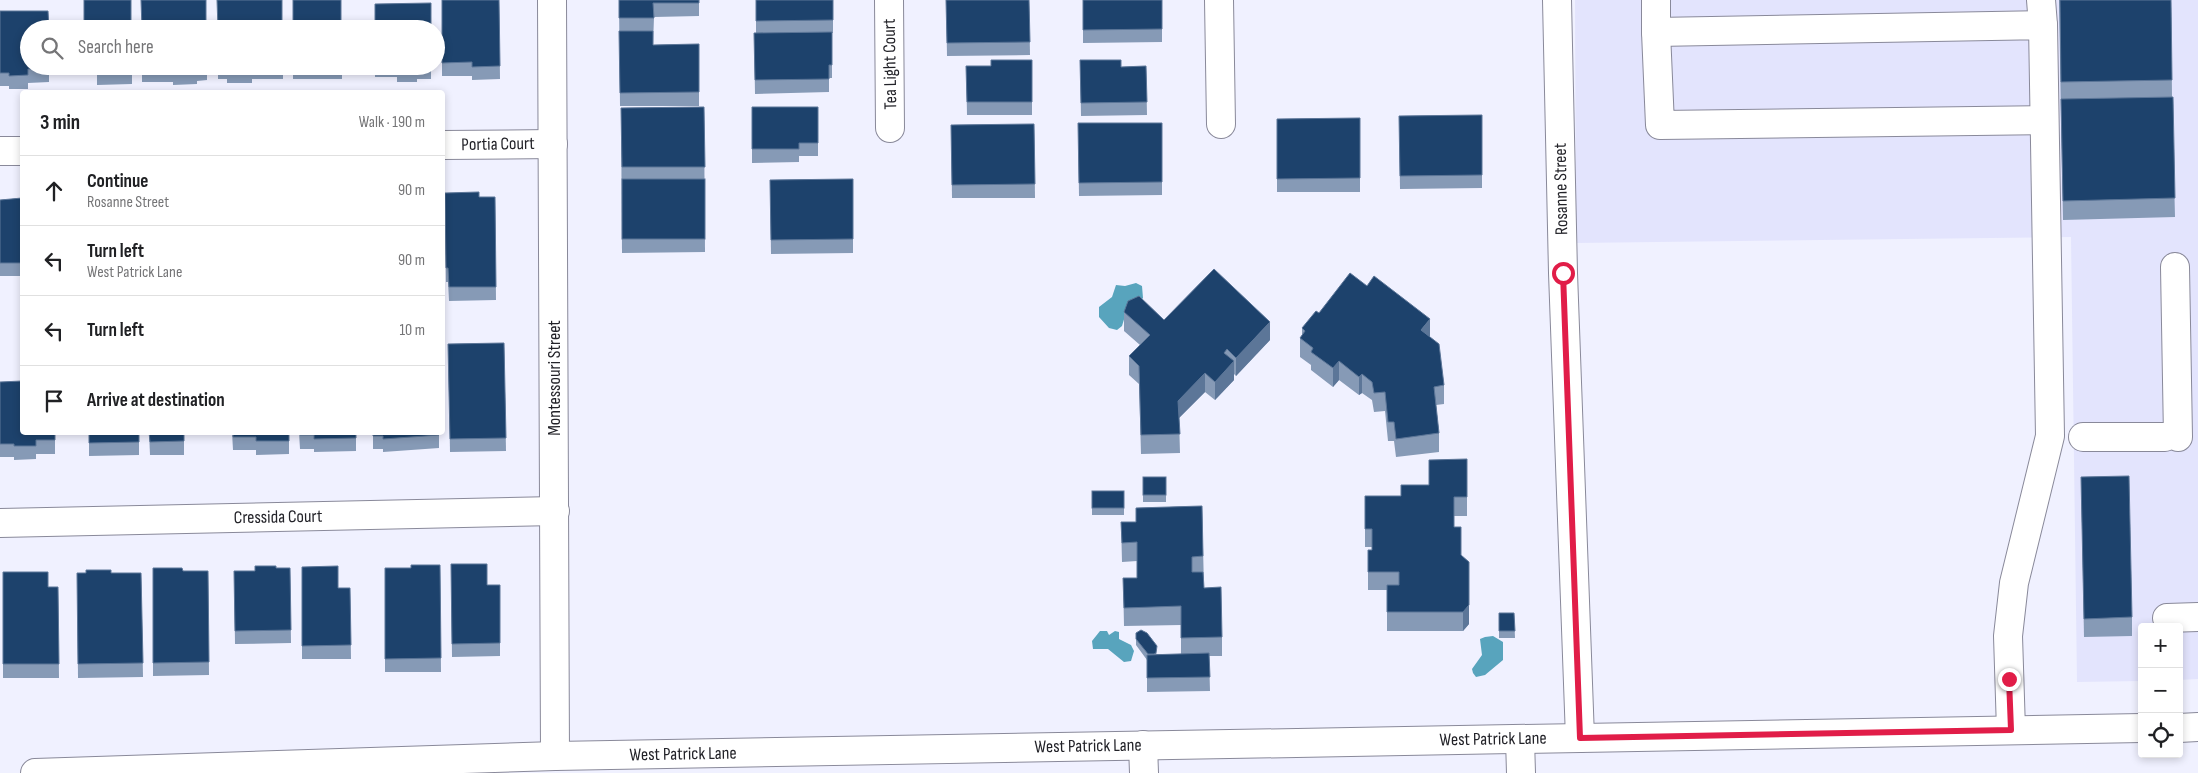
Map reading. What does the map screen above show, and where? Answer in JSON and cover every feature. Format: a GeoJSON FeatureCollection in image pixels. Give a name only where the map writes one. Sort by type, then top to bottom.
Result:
{"type":"FeatureCollection","features":[{"type":"Feature","properties":{"kind":"street","name":"Montessouri Street"},"geometry":{"type":"LineString","coordinates":[[552,0],[555,756]]}},
{"type":"Feature","properties":{"kind":"street","name":"Tea Light Court"},"geometry":{"type":"LineString","coordinates":[[889,0],[890,128]]}},
{"type":"Feature","properties":{"kind":"street"},"geometry":{"type":"LineString","coordinates":[[1219,0],[1221,124]]}},
{"type":"Feature","properties":{"kind":"street","name":"Rosanne Street"},"geometry":{"type":"LineString","coordinates":[[1557,0],[1563,273],[1580,738]]}},
{"type":"Feature","properties":{"kind":"street"},"geometry":{"type":"LineString","coordinates":[[1656,0],[1660,125],[2044,120]]}},
{"type":"Feature","properties":{"kind":"street"},"geometry":{"type":"LineString","coordinates":[[1656,32],[2042,12],[2050,436],[2014,583],[2008,636],[2011,730]]}},
{"type":"Feature","properties":{"kind":"street","name":"Portia Court"},"geometry":{"type":"LineString","coordinates":[[445,145],[553,144]]}},
{"type":"Feature","properties":{"kind":"street"},"geometry":{"type":"LineString","coordinates":[[0,151],[20,151]]}},
{"type":"Feature","properties":{"kind":"street"},"geometry":{"type":"LineString","coordinates":[[2083,437],[2171,437],[2187,359],[2175,267]]}},
{"type":"Feature","properties":{"kind":"street","name":"Cressida Court"},"geometry":{"type":"LineString","coordinates":[[0,522],[555,511]]}},
{"type":"Feature","properties":{"kind":"street"},"geometry":{"type":"LineString","coordinates":[[2167,618],[2198,617]]}},
{"type":"Feature","properties":{"kind":"street"},"geometry":{"type":"LineString","coordinates":[[2183,728],[2198,727]]}},
{"type":"Feature","properties":{"kind":"street","name":"West Patrick Lane"},"geometry":{"type":"LineString","coordinates":[[34,773],[439,767],[555,756],[2138,728]]}},
{"type":"Feature","properties":{"kind":"street"},"geometry":{"type":"LineString","coordinates":[[1520,739],[1521,773]]}},
{"type":"Feature","properties":{"kind":"street"},"geometry":{"type":"LineString","coordinates":[[1144,745],[1144,773]]}},
{"type":"Feature","properties":{"kind":"shaded area"},"geometry":{"type":"Polygon","coordinates":[[[1575,0],[2198,0],[2198,679],[2183,680],[2183,623],[2138,623],[2138,681],[2077,682],[2071,237],[1576,243],[1575,0]]]}},
{"type":"Feature","properties":{"kind":"water"},"geometry":{"type":"Polygon","coordinates":[[[1136,283],[1142,286],[1143,298],[1125,316],[1122,326],[1117,330],[1109,328],[1099,317],[1099,307],[1112,297],[1116,285],[1125,286],[1136,283]]]}},
{"type":"Feature","properties":{"kind":"water"},"geometry":{"type":"Polygon","coordinates":[[[1100,631],[1107,631],[1109,635],[1115,631],[1119,632],[1119,639],[1131,645],[1134,651],[1131,661],[1124,662],[1108,649],[1093,649],[1092,641],[1100,631]]]}},
{"type":"Feature","properties":{"kind":"water"},"geometry":{"type":"Polygon","coordinates":[[[1493,636],[1503,642],[1503,660],[1485,675],[1476,677],[1472,669],[1482,655],[1480,639],[1493,636]]]}},
{"type":"Feature","properties":{"kind":"building"},"geometry":{"type":"Polygon","coordinates":[[[84,0],[131,0],[131,20],[84,20],[84,0]]]}},
{"type":"Feature","properties":{"kind":"building"},"geometry":{"type":"Polygon","coordinates":[[[141,0],[206,0],[206,20],[142,20],[141,0]]]}},
{"type":"Feature","properties":{"kind":"building"},"geometry":{"type":"Polygon","coordinates":[[[217,0],[282,0],[282,20],[218,20],[217,0]]]}},
{"type":"Feature","properties":{"kind":"building"},"geometry":{"type":"Polygon","coordinates":[[[293,0],[341,0],[341,20],[293,20],[293,0]]]}},
{"type":"Feature","properties":{"kind":"building"},"geometry":{"type":"Polygon","coordinates":[[[442,0],[499,0],[500,66],[472,67],[472,62],[445,63],[445,20],[442,20],[442,0]]]}},
{"type":"Feature","properties":{"kind":"building"},"geometry":{"type":"Polygon","coordinates":[[[619,0],[699,0],[699,3],[653,3],[654,18],[619,18],[619,0]]]}},
{"type":"Feature","properties":{"kind":"building"},"geometry":{"type":"Polygon","coordinates":[[[756,0],[833,0],[833,20],[756,21],[756,0]]]}},
{"type":"Feature","properties":{"kind":"building"},"geometry":{"type":"Polygon","coordinates":[[[946,0],[1029,0],[1030,42],[947,43],[946,0]]]}},
{"type":"Feature","properties":{"kind":"building"},"geometry":{"type":"Polygon","coordinates":[[[1083,0],[1162,0],[1162,29],[1083,30],[1083,0]]]}},
{"type":"Feature","properties":{"kind":"building"},"geometry":{"type":"Polygon","coordinates":[[[2060,0],[2171,0],[2172,80],[2061,82],[2060,0]]]}},
{"type":"Feature","properties":{"kind":"building"},"geometry":{"type":"Polygon","coordinates":[[[431,3],[431,20],[375,20],[375,4],[431,3]]]}},
{"type":"Feature","properties":{"kind":"building"},"geometry":{"type":"Polygon","coordinates":[[[0,11],[48,11],[48,20],[20,20],[20,75],[28,75],[9,76],[9,73],[0,73],[0,11]]]}},
{"type":"Feature","properties":{"kind":"building"},"geometry":{"type":"Polygon","coordinates":[[[619,31],[653,31],[653,45],[699,44],[699,92],[620,93],[619,31]]]}},
{"type":"Feature","properties":{"kind":"building"},"geometry":{"type":"Polygon","coordinates":[[[832,32],[832,65],[829,65],[829,79],[755,80],[754,33],[832,32]]]}},
{"type":"Feature","properties":{"kind":"building"},"geometry":{"type":"Polygon","coordinates":[[[991,60],[1032,60],[1032,102],[967,102],[966,66],[991,66],[991,60]]]}},
{"type":"Feature","properties":{"kind":"building"},"geometry":{"type":"Polygon","coordinates":[[[1080,60],[1121,60],[1121,67],[1146,66],[1147,102],[1081,103],[1080,60]]]}},
{"type":"Feature","properties":{"kind":"building"},"geometry":{"type":"Polygon","coordinates":[[[2173,97],[2175,198],[2063,201],[2061,99],[2173,97]]]}},
{"type":"Feature","properties":{"kind":"building"},"geometry":{"type":"Polygon","coordinates":[[[704,107],[705,167],[622,167],[621,108],[704,107]]]}},
{"type":"Feature","properties":{"kind":"building"},"geometry":{"type":"Polygon","coordinates":[[[752,107],[818,107],[818,143],[799,143],[799,149],[752,149],[752,107]]]}},
{"type":"Feature","properties":{"kind":"building"},"geometry":{"type":"Polygon","coordinates":[[[1482,115],[1482,175],[1400,176],[1399,116],[1482,115]]]}},
{"type":"Feature","properties":{"kind":"building"},"geometry":{"type":"Polygon","coordinates":[[[1360,118],[1360,178],[1277,179],[1277,119],[1360,118]]]}},
{"type":"Feature","properties":{"kind":"building"},"geometry":{"type":"Polygon","coordinates":[[[1078,123],[1162,123],[1162,182],[1079,183],[1078,123]]]}},
{"type":"Feature","properties":{"kind":"building"},"geometry":{"type":"Polygon","coordinates":[[[1034,124],[1035,184],[952,185],[951,125],[1034,124]]]}},
{"type":"Feature","properties":{"kind":"building"},"geometry":{"type":"Polygon","coordinates":[[[622,179],[705,179],[705,239],[622,239],[622,179]]]}},
{"type":"Feature","properties":{"kind":"building"},"geometry":{"type":"Polygon","coordinates":[[[853,179],[853,239],[771,240],[770,180],[853,179]]]}},
{"type":"Feature","properties":{"kind":"building"},"geometry":{"type":"Polygon","coordinates":[[[479,192],[479,197],[495,197],[496,287],[449,287],[448,268],[446,268],[445,193],[479,192]]]}},
{"type":"Feature","properties":{"kind":"building"},"geometry":{"type":"Polygon","coordinates":[[[20,198],[20,263],[0,263],[0,200],[20,198]]]}},
{"type":"Feature","properties":{"kind":"building"},"geometry":{"type":"Polygon","coordinates":[[[1214,269],[1270,322],[1236,358],[1227,349],[1224,353],[1234,361],[1215,382],[1205,373],[1178,401],[1180,434],[1141,435],[1139,366],[1129,356],[1150,335],[1124,312],[1128,301],[1139,296],[1164,320],[1214,269]]]}},
{"type":"Feature","properties":{"kind":"building"},"geometry":{"type":"Polygon","coordinates":[[[1350,273],[1367,286],[1374,276],[1430,319],[1421,330],[1439,344],[1444,385],[1434,387],[1439,433],[1396,439],[1394,422],[1388,422],[1385,392],[1374,393],[1372,382],[1362,374],[1359,377],[1339,361],[1333,368],[1311,352],[1313,348],[1300,338],[1305,331],[1302,328],[1316,311],[1319,313],[1350,273]]]}},
{"type":"Feature","properties":{"kind":"building"},"geometry":{"type":"Polygon","coordinates":[[[504,343],[506,438],[450,439],[448,344],[504,343]]]}},
{"type":"Feature","properties":{"kind":"building"},"geometry":{"type":"Polygon","coordinates":[[[20,381],[20,435],[55,435],[55,440],[36,440],[36,446],[0,444],[0,382],[20,381]]]}},
{"type":"Feature","properties":{"kind":"building"},"geometry":{"type":"Polygon","coordinates":[[[89,435],[139,435],[139,442],[89,443],[89,435]]]}},
{"type":"Feature","properties":{"kind":"building"},"geometry":{"type":"Polygon","coordinates":[[[149,435],[184,435],[184,441],[150,442],[149,435]]]}},
{"type":"Feature","properties":{"kind":"building"},"geometry":{"type":"Polygon","coordinates":[[[233,435],[289,435],[289,441],[256,441],[256,437],[233,437],[233,435]]]}},
{"type":"Feature","properties":{"kind":"building"},"geometry":{"type":"Polygon","coordinates":[[[314,435],[356,435],[356,438],[314,439],[314,435]]]}},
{"type":"Feature","properties":{"kind":"building"},"geometry":{"type":"Polygon","coordinates":[[[439,435],[383,439],[383,436],[373,436],[439,435]]]}},
{"type":"Feature","properties":{"kind":"building"},"geometry":{"type":"Polygon","coordinates":[[[1467,459],[1467,497],[1454,497],[1454,527],[1461,527],[1461,555],[1469,562],[1469,605],[1463,612],[1387,612],[1387,585],[1399,585],[1399,572],[1368,572],[1368,550],[1372,550],[1372,529],[1365,529],[1365,496],[1401,496],[1401,485],[1429,485],[1429,460],[1467,459]]]}},
{"type":"Feature","properties":{"kind":"building"},"geometry":{"type":"Polygon","coordinates":[[[2129,476],[2132,617],[2084,619],[2081,477],[2129,476]]]}},
{"type":"Feature","properties":{"kind":"building"},"geometry":{"type":"Polygon","coordinates":[[[1143,477],[1166,477],[1166,495],[1143,495],[1143,477]]]}},
{"type":"Feature","properties":{"kind":"building"},"geometry":{"type":"Polygon","coordinates":[[[1092,491],[1124,491],[1124,508],[1092,508],[1092,491]]]}},
{"type":"Feature","properties":{"kind":"building"},"geometry":{"type":"Polygon","coordinates":[[[1202,506],[1203,556],[1192,557],[1192,572],[1203,572],[1204,588],[1221,587],[1222,637],[1181,638],[1181,606],[1124,608],[1123,578],[1137,578],[1137,542],[1122,543],[1121,522],[1136,522],[1136,508],[1202,506]]]}},
{"type":"Feature","properties":{"kind":"building"},"geometry":{"type":"Polygon","coordinates":[[[451,564],[487,564],[487,585],[500,585],[500,643],[452,644],[451,564]]]}},
{"type":"Feature","properties":{"kind":"building"},"geometry":{"type":"Polygon","coordinates":[[[411,565],[440,565],[441,658],[385,659],[385,568],[411,568],[411,565]]]}},
{"type":"Feature","properties":{"kind":"building"},"geometry":{"type":"Polygon","coordinates":[[[255,566],[290,568],[291,630],[235,631],[234,571],[255,571],[255,566]]]}},
{"type":"Feature","properties":{"kind":"building"},"geometry":{"type":"Polygon","coordinates":[[[338,566],[338,588],[350,588],[351,645],[302,646],[302,567],[338,566]]]}},
{"type":"Feature","properties":{"kind":"building"},"geometry":{"type":"Polygon","coordinates":[[[153,568],[182,568],[183,571],[208,571],[209,662],[153,663],[153,568]]]}},
{"type":"Feature","properties":{"kind":"building"},"geometry":{"type":"Polygon","coordinates":[[[86,570],[111,570],[111,573],[141,573],[143,663],[78,664],[77,573],[86,573],[86,570]]]}},
{"type":"Feature","properties":{"kind":"building"},"geometry":{"type":"Polygon","coordinates":[[[3,572],[48,572],[48,587],[58,587],[59,664],[3,664],[3,572]]]}},
{"type":"Feature","properties":{"kind":"building"},"geometry":{"type":"Polygon","coordinates":[[[1499,613],[1514,613],[1515,631],[1499,631],[1499,613]]]}},
{"type":"Feature","properties":{"kind":"building"},"geometry":{"type":"Polygon","coordinates":[[[1141,630],[1147,633],[1157,646],[1156,653],[1148,654],[1136,639],[1136,633],[1141,630]]]}},
{"type":"Feature","properties":{"kind":"building"},"geometry":{"type":"Polygon","coordinates":[[[1209,653],[1210,677],[1147,678],[1147,655],[1209,653]]]}},
{"type":"Feature","properties":{"kind":"route"},"geometry":{"type":"LineString","coordinates":[[1563,273],[1580,738],[2011,730],[2009,679]]}}]}
